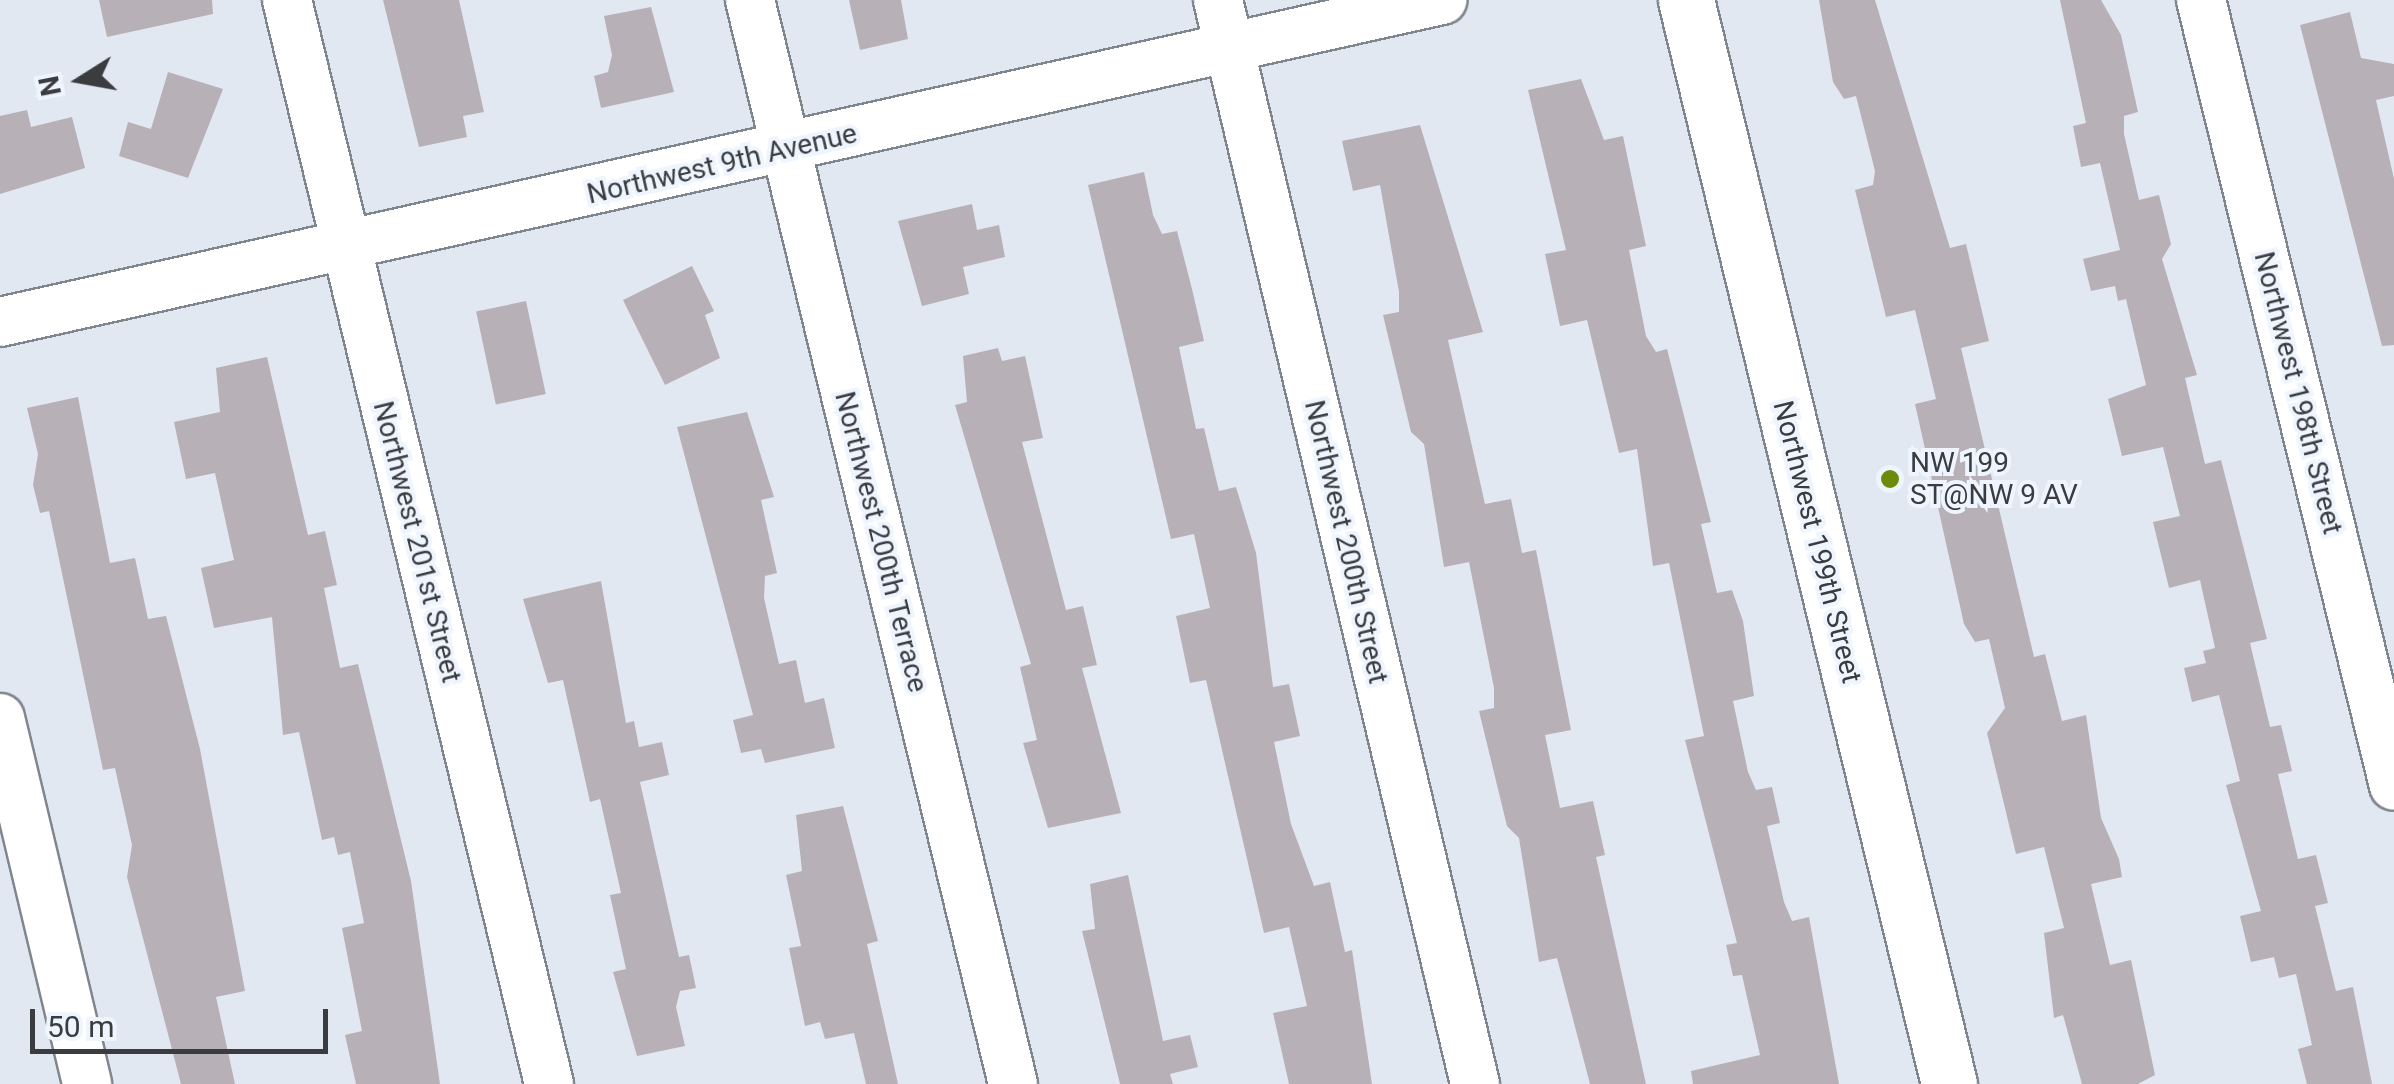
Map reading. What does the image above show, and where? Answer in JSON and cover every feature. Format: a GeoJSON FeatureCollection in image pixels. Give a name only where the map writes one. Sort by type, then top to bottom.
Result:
{"type":"FeatureCollection","features":[{"type":"Feature","properties":{"kind":"main road","name":"Northwest 199th Street"},"geometry":{"type":"LineString","coordinates":[[1686,0],[1949,1084]]}},
{"type":"Feature","properties":{"kind":"street","name":"Northwest 201st Street"},"geometry":{"type":"LineString","coordinates":[[287,0],[549,1084]]}},
{"type":"Feature","properties":{"kind":"street","name":"Northwest 200th Terrace"},"geometry":{"type":"LineString","coordinates":[[750,0],[1013,1084]]}},
{"type":"Feature","properties":{"kind":"street","name":"Northwest 9th Avenue"},"geometry":{"type":"LineString","coordinates":[[0,322],[786,151],[1224,22],[1442,0]]}},
{"type":"Feature","properties":{"kind":"street","name":"Northwest 198th Street"},"geometry":{"type":"LineString","coordinates":[[2202,0],[2394,786]]}},
{"type":"Feature","properties":{"kind":"street","name":"Northwest 200th Street"},"geometry":{"type":"LineString","coordinates":[[1224,22],[1474,1084]]}},
{"type":"Feature","properties":{"kind":"street"},"geometry":{"type":"LineString","coordinates":[[0,718],[87,1084]]}},
{"type":"Feature","properties":{"kind":"building"},"geometry":{"type":"Polygon","coordinates":[[[99,0],[212,0],[213,14],[107,37],[99,0]]]}},
{"type":"Feature","properties":{"kind":"building"},"geometry":{"type":"Polygon","coordinates":[[[383,0],[459,0],[484,112],[463,116],[467,137],[419,147],[383,0]]]}},
{"type":"Feature","properties":{"kind":"building"},"geometry":{"type":"Polygon","coordinates":[[[849,0],[901,0],[908,39],[860,50],[849,0]]]}},
{"type":"Feature","properties":{"kind":"building"},"geometry":{"type":"Polygon","coordinates":[[[1819,0],[1875,0],[1950,248],[1966,244],[1989,341],[1961,348],[2034,657],[2045,654],[2062,721],[2086,715],[2101,818],[2119,859],[2122,877],[2091,884],[2110,965],[2131,960],[2155,1075],[2138,1084],[2082,1084],[2063,1015],[2054,1018],[2044,933],[2064,928],[2044,847],[2016,854],[1987,733],[2005,708],[1989,639],[1975,642],[1964,624],[1915,404],[1936,399],[1915,310],[1886,317],[1855,190],[1873,185],[1875,171],[1856,96],[1844,99],[1833,82],[1819,0]]]}},
{"type":"Feature","properties":{"kind":"building"},"geometry":{"type":"Polygon","coordinates":[[[2060,0],[2101,0],[2121,35],[2138,112],[2124,116],[2124,134],[2139,200],[2159,195],[2171,244],[2162,259],[2197,375],[2185,378],[2205,464],[2221,460],[2267,639],[2250,643],[2270,727],[2281,725],[2292,771],[2278,774],[2298,859],[2316,855],[2328,903],[2315,906],[2336,991],[2353,987],[2372,1084],[2307,1084],[2298,1049],[2312,1045],[2296,974],[2279,978],[2274,957],[2251,962],[2240,916],[2261,911],[2226,785],[2240,781],[2219,695],[2192,702],[2184,668],[2206,663],[2203,651],[2215,648],[2200,580],[2169,588],[2153,522],[2180,516],[2163,447],[2122,456],[2108,399],[2146,385],[2126,299],[2118,301],[2115,286],[2091,291],[2083,259],[2120,250],[2100,163],[2081,167],[2073,126],[2086,123],[2060,0]]]}},
{"type":"Feature","properties":{"kind":"building"},"geometry":{"type":"Polygon","coordinates":[[[651,7],[674,92],[601,108],[594,76],[608,72],[612,55],[604,16],[651,7]]]}},
{"type":"Feature","properties":{"kind":"building"},"geometry":{"type":"Polygon","coordinates":[[[2350,12],[2361,58],[2394,64],[2394,96],[2376,100],[2394,179],[2394,345],[2382,346],[2300,25],[2350,12]]]}},
{"type":"Feature","properties":{"kind":"building"},"geometry":{"type":"Polygon","coordinates":[[[168,72],[223,89],[188,178],[119,156],[128,122],[151,129],[168,72]]]}},
{"type":"Feature","properties":{"kind":"building"},"geometry":{"type":"Polygon","coordinates":[[[1581,79],[1604,140],[1623,136],[1646,246],[1629,250],[1646,336],[1656,352],[1667,349],[1711,522],[1701,524],[1717,593],[1732,590],[1743,621],[1754,696],[1733,701],[1748,772],[1756,790],[1772,787],[1780,823],[1767,826],[1784,902],[1792,921],[1809,917],[1839,1084],[1693,1084],[1691,1071],[1760,1055],[1742,975],[1733,976],[1726,945],[1737,943],[1685,740],[1704,736],[1669,563],[1653,566],[1637,449],[1619,453],[1587,320],[1560,326],[1545,254],[1566,250],[1528,90],[1581,79]]]}},
{"type":"Feature","properties":{"kind":"building"},"geometry":{"type":"Polygon","coordinates":[[[27,110],[31,127],[72,117],[85,168],[0,194],[0,116],[27,110]]]}},
{"type":"Feature","properties":{"kind":"building"},"geometry":{"type":"Polygon","coordinates":[[[1420,125],[1483,332],[1448,340],[1485,504],[1511,499],[1522,553],[1536,550],[1571,730],[1545,735],[1560,808],[1593,801],[1605,855],[1596,857],[1646,1084],[1590,1084],[1557,958],[1539,962],[1519,838],[1507,826],[1479,711],[1494,708],[1494,688],[1469,562],[1444,567],[1424,444],[1411,432],[1383,315],[1399,312],[1399,292],[1380,185],[1353,191],[1342,141],[1420,125]]]}},
{"type":"Feature","properties":{"kind":"building"},"geometry":{"type":"Polygon","coordinates":[[[1144,172],[1153,215],[1162,234],[1177,231],[1192,289],[1204,341],[1179,347],[1196,429],[1204,428],[1219,491],[1236,487],[1256,553],[1273,687],[1289,684],[1300,736],[1274,742],[1291,824],[1314,886],[1330,882],[1345,952],[1352,950],[1372,1084],[1289,1084],[1273,1013],[1307,1006],[1289,927],[1264,933],[1206,680],[1190,683],[1176,616],[1210,608],[1194,534],[1171,539],[1088,185],[1144,172]]]}},
{"type":"Feature","properties":{"kind":"building"},"geometry":{"type":"Polygon","coordinates":[[[972,204],[977,230],[999,225],[1005,257],[963,267],[969,294],[922,306],[898,221],[972,204]]]}},
{"type":"Feature","properties":{"kind":"building"},"geometry":{"type":"Polygon","coordinates":[[[692,266],[714,311],[705,315],[720,358],[665,385],[623,300],[692,266]]]}},
{"type":"Feature","properties":{"kind":"building"},"geometry":{"type":"Polygon","coordinates":[[[526,301],[546,394],[496,405],[476,312],[526,301]]]}},
{"type":"Feature","properties":{"kind":"building"},"geometry":{"type":"Polygon","coordinates":[[[998,348],[1002,361],[1025,356],[1043,438],[1022,442],[1066,610],[1083,606],[1097,665],[1082,668],[1121,813],[1048,828],[1023,743],[1037,740],[1020,667],[1031,664],[955,405],[967,402],[963,356],[998,348]]]}},
{"type":"Feature","properties":{"kind":"building"},"geometry":{"type":"Polygon","coordinates":[[[267,357],[308,535],[325,531],[337,585],[324,588],[340,668],[358,664],[411,881],[440,1084],[356,1084],[345,1035],[362,1031],[342,928],[364,923],[350,852],[338,855],[334,837],[322,840],[299,732],[283,735],[272,617],[214,628],[201,568],[234,560],[215,473],[186,479],[174,422],[220,412],[216,368],[267,357]]]}},
{"type":"Feature","properties":{"kind":"building"},"geometry":{"type":"Polygon","coordinates":[[[78,397],[110,563],[135,558],[148,619],[166,616],[200,749],[245,991],[216,997],[235,1084],[181,1084],[127,877],[132,845],[115,768],[103,770],[49,511],[40,513],[33,485],[38,454],[27,408],[78,397]]]}},
{"type":"Feature","properties":{"kind":"building"},"geometry":{"type":"Polygon","coordinates":[[[747,412],[774,497],[761,500],[777,573],[765,576],[764,598],[779,664],[796,660],[805,703],[824,698],[835,748],[765,763],[761,749],[741,753],[733,720],[753,715],[677,427],[747,412]]]}},
{"type":"Feature","properties":{"kind":"building"},"geometry":{"type":"Polygon","coordinates":[[[601,581],[626,723],[634,721],[639,747],[662,742],[669,775],[640,782],[679,957],[689,955],[696,988],[680,991],[676,1007],[685,1046],[637,1056],[613,972],[626,969],[610,895],[621,893],[600,799],[590,802],[563,680],[548,683],[523,599],[601,581]]]}},
{"type":"Feature","properties":{"kind":"building"},"geometry":{"type":"Polygon","coordinates":[[[843,806],[878,941],[867,944],[898,1084],[866,1084],[854,1033],[825,1039],[820,1022],[805,1026],[789,948],[801,946],[786,875],[802,871],[796,815],[843,806]]]}},
{"type":"Feature","properties":{"kind":"building"},"geometry":{"type":"Polygon","coordinates":[[[1128,875],[1163,1041],[1190,1035],[1198,1067],[1170,1074],[1173,1084],[1120,1084],[1082,931],[1095,929],[1090,884],[1128,875]]]}},
{"type":"Feature","properties":{"kind":"place","name":"NW 199 ST@NW 9 AV"},"geometry":{"type":"Point","coordinates":[1890,479]}}]}
